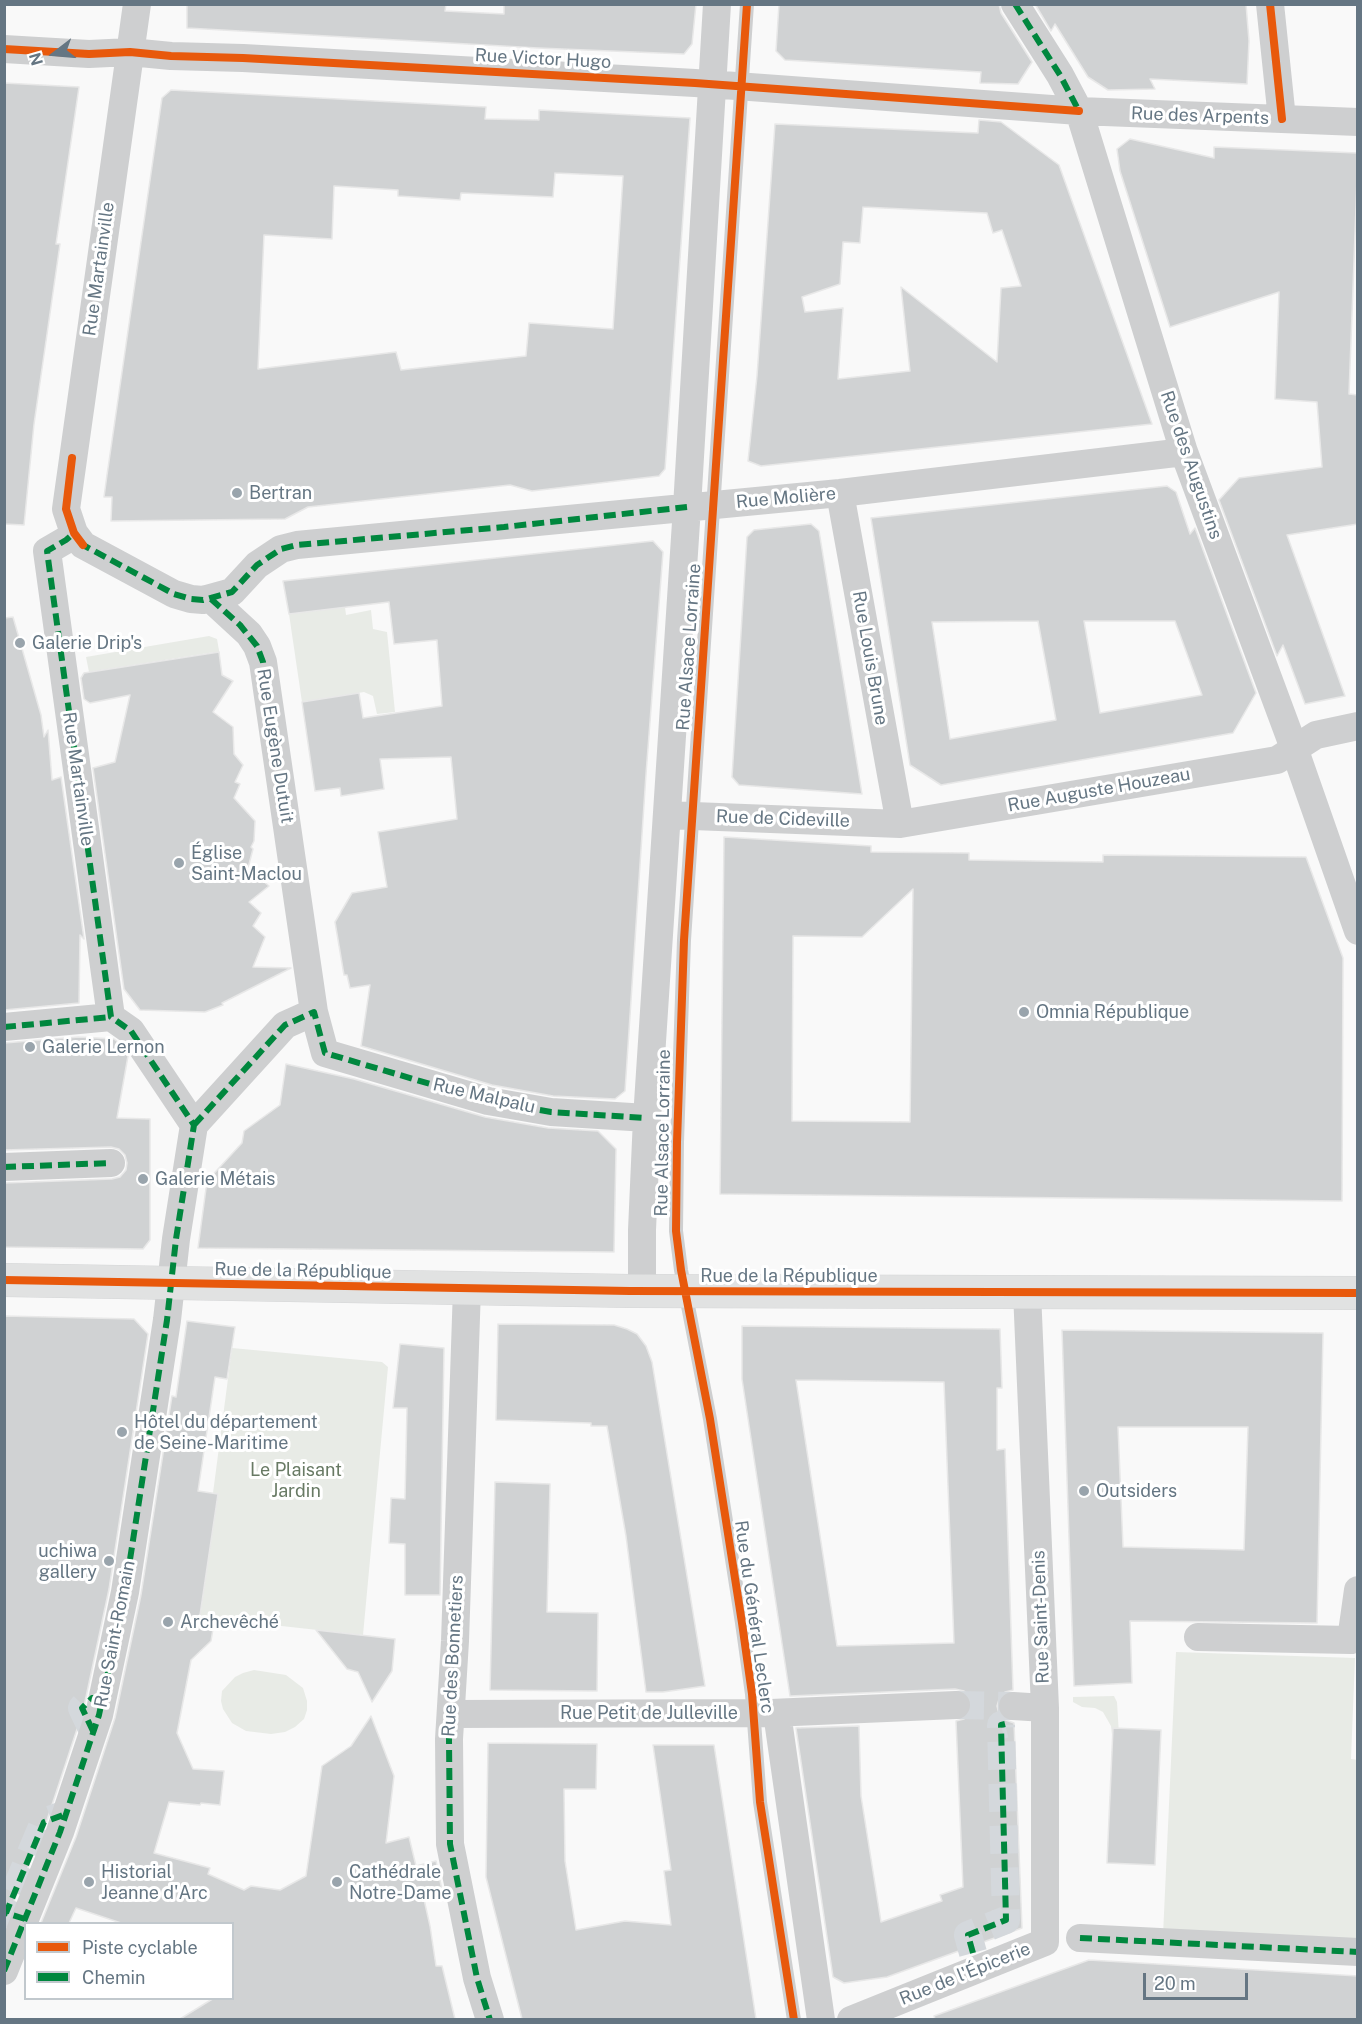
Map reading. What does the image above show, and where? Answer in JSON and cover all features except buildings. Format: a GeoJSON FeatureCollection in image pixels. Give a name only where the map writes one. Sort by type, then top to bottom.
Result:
{"type":"FeatureCollection","features":[{"type":"Feature","properties":{"kind":"street","name":"Rue Martainville"},"geometry":{"type":"LineString","coordinates":[[121,1024],[47,551],[66,540],[79,539],[66,509],[68,490],[137,4]]}},
{"type":"Feature","properties":{"kind":"street","name":"Rue Alsace Lorraine"},"geometry":{"type":"LineString","coordinates":[[642,1291],[647,1118],[679,815],[701,506],[711,84],[717,4]]}},
{"type":"Feature","properties":{"kind":"street","name":"Rue des Augustins"},"geometry":{"type":"LineString","coordinates":[[1015,4],[1060,75],[1078,111],[1184,452],[1294,748],[1358,931]]}},
{"type":"Feature","properties":{"kind":"street"},"geometry":{"type":"LineString","coordinates":[[1270,4],[1282,119]]}},
{"type":"Feature","properties":{"kind":"street","name":"Rue Victor Hugo"},"geometry":{"type":"LineString","coordinates":[[4,49],[89,54],[130,52],[711,84],[1078,111]]}},
{"type":"Feature","properties":{"kind":"street","name":"Rue des Arpents"},"geometry":{"type":"LineString","coordinates":[[1078,111],[1358,123]]}},
{"type":"Feature","properties":{"kind":"street","name":"Rue Molière"},"geometry":{"type":"LineString","coordinates":[[211,599],[232,592],[257,565],[281,549],[297,545],[840,493],[1184,452]]}},
{"type":"Feature","properties":{"kind":"street","name":"Rue Louis Brune"},"geometry":{"type":"LineString","coordinates":[[840,493],[900,824]]}},
{"type":"Feature","properties":{"kind":"street"},"geometry":{"type":"LineString","coordinates":[[79,539],[174,594],[191,599],[211,599]]}},
{"type":"Feature","properties":{"kind":"street","name":"Rue Eugène Dutuit"},"geometry":{"type":"LineString","coordinates":[[211,599],[249,634],[257,646],[262,662],[314,1012],[325,1053]]}},
{"type":"Feature","properties":{"kind":"street","name":"Rue Auguste Houzeau"},"geometry":{"type":"LineString","coordinates":[[900,824],[1277,760],[1316,735],[1358,726]]}},
{"type":"Feature","properties":{"kind":"street","name":"Rue de Cideville"},"geometry":{"type":"LineString","coordinates":[[679,815],[900,824]]}},
{"type":"Feature","properties":{"kind":"street"},"geometry":{"type":"LineString","coordinates":[[4,1027],[121,1024],[194,1125],[285,1025],[314,1012]]}},
{"type":"Feature","properties":{"kind":"street","name":"Rue Malpalu"},"geometry":{"type":"LineString","coordinates":[[325,1053],[488,1101],[551,1112],[647,1118]]}},
{"type":"Feature","properties":{"kind":"street","name":"Rue Saint-Romain"},"geometry":{"type":"LineString","coordinates":[[4,1971],[60,1832],[99,1715],[125,1592],[194,1125]]}},
{"type":"Feature","properties":{"kind":"street"},"geometry":{"type":"LineString","coordinates":[[4,1167],[111,1163]]}},
{"type":"Feature","properties":{"kind":"street","name":"Rue de la République"},"geometry":{"type":"LineString","coordinates":[[4,1280],[642,1291],[1358,1293]]}},
{"type":"Feature","properties":{"kind":"street","name":"Rue des Bonnetiers"},"geometry":{"type":"LineString","coordinates":[[466,1288],[449,1739],[450,1844],[477,1978],[490,2019]]}},
{"type":"Feature","properties":{"kind":"street","name":"Rue Saint-Denis"},"geometry":{"type":"LineString","coordinates":[[1027,1292],[1045,1708],[1045,1942]]}},
{"type":"Feature","properties":{"kind":"street"},"geometry":{"type":"LineString","coordinates":[[1198,1637],[1351,1640],[1358,1590]]}},
{"type":"Feature","properties":{"kind":"street","name":"Rue Petit de Julleville"},"geometry":{"type":"LineString","coordinates":[[451,1714],[765,1713],[956,1705]]}},
{"type":"Feature","properties":{"kind":"street"},"geometry":{"type":"LineString","coordinates":[[1013,1706],[1045,1708]]}},
{"type":"Feature","properties":{"kind":"street","name":"Rue du Général Leclerc"},"geometry":{"type":"LineString","coordinates":[[765,1713],[821,2019]]}},
{"type":"Feature","properties":{"kind":"street"},"geometry":{"type":"LineString","coordinates":[[1080,1938],[1358,1952]]}},
{"type":"Feature","properties":{"kind":"street","name":"Rue de l'Épicerie"},"geometry":{"type":"LineString","coordinates":[[851,2019],[1045,1942]]}},
{"type":"Feature","properties":{"kind":"lane","name":"Rue Alsace Lorraine"},"geometry":{"type":"LineString","coordinates":[[701,506],[747,4]]}},
{"type":"Feature","properties":{"kind":"lane","name":"Rue Alsace Lorraine"},"geometry":{"type":"LineString","coordinates":[[679,815],[681,988],[676,1231],[684,1291]]}},
{"type":"Feature","properties":{"kind":"lane","name":"Rue du Général Leclerc"},"geometry":{"type":"LineString","coordinates":[[684,1291],[710,1419],[745,1647],[765,1713],[760,1802],[794,2019]]}},
{"type":"Feature","properties":{"kind":"green space"},"geometry":{"type":"Polygon","coordinates":[[[345,607],[346,615],[371,610],[373,629],[387,632],[395,712],[377,714],[373,696],[364,692],[302,702],[289,614],[345,607]]]}},
{"type":"Feature","properties":{"kind":"green space"},"geometry":{"type":"Polygon","coordinates":[[[209,636],[217,639],[220,656],[215,652],[89,672],[86,657],[209,636]]]}},
{"type":"Feature","properties":{"kind":"green space","name":"Le Plaisant Jardin"},"geometry":{"type":"Polygon","coordinates":[[[232,1348],[382,1362],[388,1367],[363,1635],[200,1617],[217,1501],[213,1493],[232,1348]]]}},
{"type":"Feature","properties":{"kind":"green space"},"geometry":{"type":"Polygon","coordinates":[[[1176,1652],[1355,1658],[1351,1759],[1358,1760],[1357,1947],[1163,1935],[1176,1652]]]}},
{"type":"Feature","properties":{"kind":"green space"},"geometry":{"type":"Polygon","coordinates":[[[254,1670],[286,1675],[303,1688],[307,1710],[304,1719],[295,1727],[285,1732],[271,1734],[246,1731],[232,1723],[223,1709],[222,1691],[235,1677],[254,1670]]]}},
{"type":"Feature","properties":{"kind":"green space"},"geometry":{"type":"Polygon","coordinates":[[[1114,1696],[1117,1702],[1119,1735],[1112,1735],[1111,1726],[1103,1712],[1095,1708],[1082,1707],[1073,1702],[1073,1697],[1114,1696]]]}},
{"type":"Feature","properties":{"kind":"tunnel"},"geometry":{"type":"LineString","coordinates":[[93,1731],[82,1708],[92,1698],[102,1699]]}},
{"type":"Feature","properties":{"kind":"tunnel"},"geometry":{"type":"LineString","coordinates":[[956,1705],[1013,1706]]}},
{"type":"Feature","properties":{"kind":"tunnel"},"geometry":{"type":"LineString","coordinates":[[973,1953],[968,1935],[1006,1920],[1001,1725],[1005,1724]]}},
{"type":"Feature","properties":{"kind":"tunnel"},"geometry":{"type":"LineString","coordinates":[[25,1919],[6,1913],[44,1822],[66,1814]]}},
{"type":"Feature","properties":{"kind":"marked path"},"geometry":{"type":"LineString","coordinates":[[1015,4],[1060,75],[1079,111]]}},
{"type":"Feature","properties":{"kind":"marked path"},"geometry":{"type":"LineString","coordinates":[[81,541],[83,545],[174,594],[203,600],[232,592],[257,565],[281,549],[297,545],[504,527],[687,507]]}},
{"type":"Feature","properties":{"kind":"marked path"},"geometry":{"type":"LineString","coordinates":[[4,1971],[60,1832],[99,1715],[125,1592],[194,1125],[131,1031],[111,1017],[47,551],[74,533]]}},
{"type":"Feature","properties":{"kind":"marked path"},"geometry":{"type":"LineString","coordinates":[[211,599],[240,625],[257,646],[263,662],[268,698]]}},
{"type":"Feature","properties":{"kind":"marked path"},"geometry":{"type":"LineString","coordinates":[[194,1125],[285,1025],[314,1012],[325,1053],[488,1101],[551,1112],[647,1118]]}},
{"type":"Feature","properties":{"kind":"marked path"},"geometry":{"type":"LineString","coordinates":[[4,1027],[111,1017]]}},
{"type":"Feature","properties":{"kind":"marked path"},"geometry":{"type":"LineString","coordinates":[[4,1167],[111,1163]]}},
{"type":"Feature","properties":{"kind":"marked path"},"geometry":{"type":"LineString","coordinates":[[93,1731],[82,1708],[92,1698],[102,1699]]}},
{"type":"Feature","properties":{"kind":"marked path"},"geometry":{"type":"LineString","coordinates":[[451,1714],[449,1739],[450,1844],[477,1978],[490,2020]]}},
{"type":"Feature","properties":{"kind":"marked path"},"geometry":{"type":"LineString","coordinates":[[973,1953],[968,1935],[1006,1920],[1001,1725],[1005,1724]]}},
{"type":"Feature","properties":{"kind":"marked path"},"geometry":{"type":"LineString","coordinates":[[25,1919],[6,1913],[44,1822],[66,1814]]}},
{"type":"Feature","properties":{"kind":"marked path"},"geometry":{"type":"LineString","coordinates":[[1080,1938],[1358,1952]]}},
{"type":"Feature","properties":{"kind":"cycle path"},"geometry":{"type":"LineString","coordinates":[[747,4],[684,940],[676,1231],[681,1270],[710,1419],[742,1623],[752,1694],[760,1802],[794,2020]]}},
{"type":"Feature","properties":{"kind":"cycle path"},"geometry":{"type":"LineString","coordinates":[[1270,4],[1282,119]]}},
{"type":"Feature","properties":{"kind":"cycle path"},"geometry":{"type":"LineString","coordinates":[[4,49],[89,54],[130,52],[695,83],[1079,111]]}},
{"type":"Feature","properties":{"kind":"cycle path"},"geometry":{"type":"LineString","coordinates":[[72,458],[66,509],[74,533],[83,545]]}},
{"type":"Feature","properties":{"kind":"cycle path"},"geometry":{"type":"LineString","coordinates":[[4,1280],[630,1291],[1358,1293]]}},
{"type":"Feature","properties":{"kind":"place","name":"Bertran"},"geometry":{"type":"Point","coordinates":[237,493]}},
{"type":"Feature","properties":{"kind":"place","name":"Galerie Drip's"},"geometry":{"type":"Point","coordinates":[20,643]}},
{"type":"Feature","properties":{"kind":"place","name":"Église Saint-Maclou"},"geometry":{"type":"Point","coordinates":[179,863]}},
{"type":"Feature","properties":{"kind":"place","name":"Omnia République"},"geometry":{"type":"Point","coordinates":[1024,1012]}},
{"type":"Feature","properties":{"kind":"place","name":"Galerie Lernon"},"geometry":{"type":"Point","coordinates":[30,1047]}},
{"type":"Feature","properties":{"kind":"place","name":"Galerie Métais"},"geometry":{"type":"Point","coordinates":[143,1179]}},
{"type":"Feature","properties":{"kind":"place","name":"Hôtel du département de Seine-Maritime"},"geometry":{"type":"Point","coordinates":[122,1432]}},
{"type":"Feature","properties":{"kind":"place","name":"Outsiders"},"geometry":{"type":"Point","coordinates":[1084,1491]}},
{"type":"Feature","properties":{"kind":"place","name":"uchiwa gallery"},"geometry":{"type":"Point","coordinates":[109,1561]}},
{"type":"Feature","properties":{"kind":"place","name":"Archevêché"},"geometry":{"type":"Point","coordinates":[168,1622]}},
{"type":"Feature","properties":{"kind":"place","name":"Historial Jeanne d'Arc"},"geometry":{"type":"Point","coordinates":[89,1882]}},
{"type":"Feature","properties":{"kind":"place","name":"Cathédrale Notre-Dame"},"geometry":{"type":"Point","coordinates":[337,1882]}}]}
